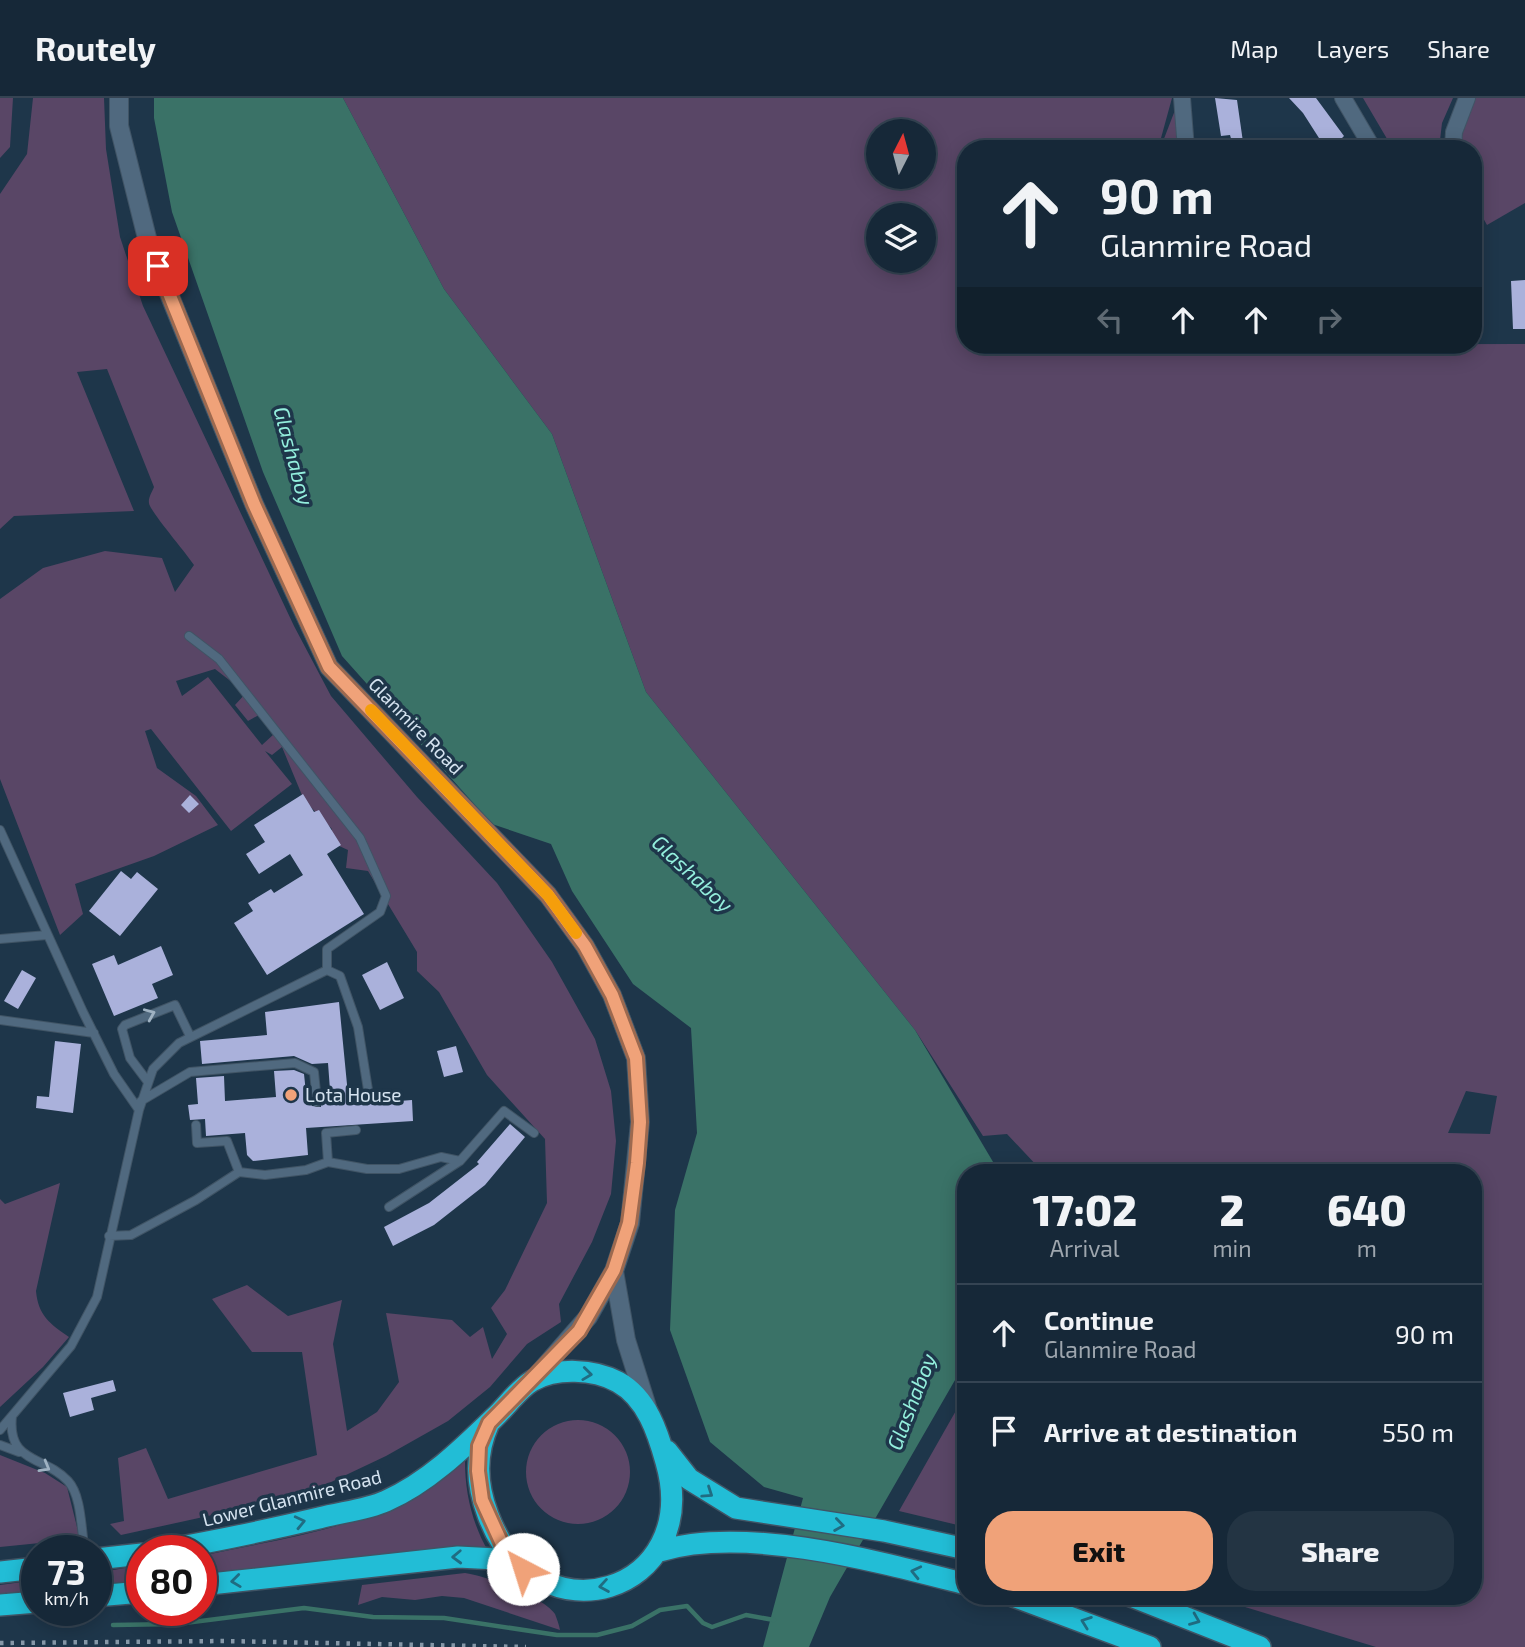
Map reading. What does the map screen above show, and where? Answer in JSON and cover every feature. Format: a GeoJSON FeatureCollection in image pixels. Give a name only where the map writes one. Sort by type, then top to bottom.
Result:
{"type":"FeatureCollection","features":[{"type":"Feature","properties":{"kind":"highway"},"geometry":{"type":"LineString","coordinates":[[523,1569],[507,1555],[482,1500],[478,1471],[479,1446],[489,1423],[532,1381],[562,1372],[591,1372],[620,1383],[638,1398],[649,1416],[661,1443],[672,1493],[670,1522],[660,1551]]}},
{"type":"Feature","properties":{"kind":"highway","name":"Lower Glanmire Road"},"geometry":{"type":"LineString","coordinates":[[217,1541],[383,1502],[415,1487],[489,1423]]}},
{"type":"Feature","properties":{"kind":"highway"},"geometry":{"type":"LineString","coordinates":[[661,1443],[689,1479],[726,1504],[750,1512],[884,1531],[957,1547]]}},
{"type":"Feature","properties":{"kind":"highway"},"geometry":{"type":"LineString","coordinates":[[217,1583],[458,1556],[497,1559],[523,1569],[558,1588],[575,1591],[616,1585],[660,1551],[689,1542],[788,1548],[866,1560],[957,1582]]}},
{"type":"Feature","properties":{"kind":"highway"},"geometry":{"type":"LineString","coordinates":[[0,1572],[21,1570]]}},
{"type":"Feature","properties":{"kind":"highway"},"geometry":{"type":"LineString","coordinates":[[0,1605],[21,1603]]}},
{"type":"Feature","properties":{"kind":"highway"},"geometry":{"type":"LineString","coordinates":[[1037,1605],[1150,1647]]}},
{"type":"Feature","properties":{"kind":"highway"},"geometry":{"type":"LineString","coordinates":[[1154,1605],[1260,1647]]}},
{"type":"Feature","properties":{"kind":"main road","name":"Glanmire Road"},"geometry":{"type":"LineString","coordinates":[[119,98],[119,126],[148,242],[254,504],[329,667],[548,895],[585,946],[612,995],[636,1058],[640,1122],[629,1223],[614,1270],[579,1331],[532,1381]]}},
{"type":"Feature","properties":{"kind":"main road"},"geometry":{"type":"LineString","coordinates":[[614,1270],[626,1340],[649,1416]]}},
{"type":"Feature","properties":{"kind":"street"},"geometry":{"type":"LineString","coordinates":[[1182,98],[1185,140]]}},
{"type":"Feature","properties":{"kind":"street"},"geometry":{"type":"LineString","coordinates":[[1343,98],[1368,140]]}},
{"type":"Feature","properties":{"kind":"street"},"geometry":{"type":"LineString","coordinates":[[1453,140],[1467,98]]}},
{"type":"Feature","properties":{"kind":"lane"},"geometry":{"type":"LineString","coordinates":[[189,636],[219,659],[360,838],[386,896],[380,912],[327,949],[327,970]]}},
{"type":"Feature","properties":{"kind":"lane"},"geometry":{"type":"LineString","coordinates":[[0,830],[114,1074],[140,1105]]}},
{"type":"Feature","properties":{"kind":"lane"},"geometry":{"type":"LineString","coordinates":[[0,939],[47,935]]}},
{"type":"Feature","properties":{"kind":"lane"},"geometry":{"type":"LineString","coordinates":[[0,1430],[71,1346],[97,1297],[140,1105],[159,1060],[191,1036],[327,970]]}},
{"type":"Feature","properties":{"kind":"lane"},"geometry":{"type":"LineString","coordinates":[[327,970],[340,976],[358,1027],[369,1096]]}},
{"type":"Feature","properties":{"kind":"lane"},"geometry":{"type":"LineString","coordinates":[[148,1082],[130,1058],[122,1029],[125,1025],[175,1005],[191,1036]]}},
{"type":"Feature","properties":{"kind":"lane"},"geometry":{"type":"LineString","coordinates":[[0,1020],[94,1033]]}},
{"type":"Feature","properties":{"kind":"lane"},"geometry":{"type":"LineString","coordinates":[[140,1105],[190,1072],[295,1063],[314,1072],[317,1102]]}},
{"type":"Feature","properties":{"kind":"lane"},"geometry":{"type":"LineString","coordinates":[[389,1207],[460,1161],[504,1111],[534,1133]]}},
{"type":"Feature","properties":{"kind":"lane"},"geometry":{"type":"LineString","coordinates":[[196,1125],[197,1143],[227,1141],[239,1172]]}},
{"type":"Feature","properties":{"kind":"lane"},"geometry":{"type":"LineString","coordinates":[[328,1162],[326,1133],[356,1130]]}},
{"type":"Feature","properties":{"kind":"lane"},"geometry":{"type":"LineString","coordinates":[[109,1236],[131,1235],[196,1200],[239,1172],[265,1175],[306,1170],[328,1162],[367,1169],[399,1169],[440,1157],[460,1161]]}},
{"type":"Feature","properties":{"kind":"lane"},"geometry":{"type":"LineString","coordinates":[[12,1416],[10,1430],[19,1452]]}},
{"type":"Feature","properties":{"kind":"lane"},"geometry":{"type":"LineString","coordinates":[[0,1445],[19,1452],[67,1480],[75,1492],[82,1535]]}},
{"type":"Feature","properties":{"kind":"shaded area"},"geometry":{"type":"Polygon","coordinates":[[[0,98],[13,98],[10,147],[0,158],[0,98]]]}},
{"type":"Feature","properties":{"kind":"shaded area"},"geometry":{"type":"Polygon","coordinates":[[[33,98],[104,98],[106,149],[120,237],[143,306],[294,626],[331,696],[417,797],[497,883],[552,962],[595,1039],[611,1091],[616,1141],[611,1194],[592,1242],[559,1304],[561,1322],[527,1344],[490,1387],[448,1421],[386,1456],[329,1483],[286,1499],[121,1535],[110,1524],[124,1521],[118,1458],[146,1448],[168,1499],[317,1455],[302,1352],[252,1352],[212,1299],[247,1285],[288,1316],[342,1300],[333,1344],[347,1431],[377,1412],[399,1382],[386,1313],[452,1320],[470,1337],[483,1327],[492,1359],[507,1334],[491,1308],[505,1290],[547,1203],[545,1139],[487,1075],[439,992],[417,971],[417,952],[368,871],[346,868],[348,850],[328,841],[332,829],[304,800],[282,747],[272,755],[265,751],[292,784],[231,831],[151,729],[145,731],[157,768],[196,796],[218,825],[154,856],[75,884],[83,914],[60,935],[0,779],[0,599],[43,568],[105,551],[162,558],[175,592],[194,565],[149,503],[154,487],[107,369],[77,372],[134,511],[14,516],[0,529],[0,194],[27,154],[33,98]],[[215,669],[176,681],[182,696],[208,677],[262,745],[274,734],[264,712],[248,721],[235,705],[246,693],[215,669]]]}},
{"type":"Feature","properties":{"kind":"shaded area"},"geometry":{"type":"Polygon","coordinates":[[[343,98],[1172,98],[1160,140],[957,140],[957,354],[1482,354],[1482,344],[1525,344],[1525,1647],[1376,1647],[1238,1605],[1482,1605],[1482,1164],[1035,1164],[1007,1134],[983,1136],[915,1030],[646,692],[552,434],[444,289],[343,98]],[[1466,1091],[1448,1133],[1490,1134],[1497,1096],[1466,1091]]]}},
{"type":"Feature","properties":{"kind":"shaded area"},"geometry":{"type":"Polygon","coordinates":[[[1363,98],[1453,98],[1442,123],[1440,140],[1388,140],[1363,98]]]}},
{"type":"Feature","properties":{"kind":"shaded area"},"geometry":{"type":"Polygon","coordinates":[[[1472,98],[1525,98],[1525,203],[1487,225],[1482,216],[1482,140],[1459,140],[1461,123],[1472,98]]]}},
{"type":"Feature","properties":{"kind":"shaded area"},"geometry":{"type":"Polygon","coordinates":[[[1177,105],[1184,140],[1163,140],[1177,105]]]}},
{"type":"Feature","properties":{"kind":"shaded area"},"geometry":{"type":"Polygon","coordinates":[[[60,1183],[36,1291],[42,1313],[69,1337],[43,1367],[0,1407],[0,1199],[5,1204],[60,1183]]]}},
{"type":"Feature","properties":{"kind":"shaded area"},"geometry":{"type":"Polygon","coordinates":[[[957,1409],[957,1525],[899,1511],[957,1409]]]}},
{"type":"Feature","properties":{"kind":"shaded area"},"geometry":{"type":"Polygon","coordinates":[[[578,1420],[598,1424],[615,1435],[626,1452],[630,1472],[626,1492],[615,1509],[598,1520],[578,1524],[558,1520],[541,1509],[530,1492],[526,1472],[530,1452],[541,1435],[558,1424],[578,1420]]]}},
{"type":"Feature","properties":{"kind":"shaded area"},"geometry":{"type":"Polygon","coordinates":[[[0,1455],[45,1473],[67,1487],[79,1535],[21,1535],[21,1545],[0,1547],[0,1455]]]}},
{"type":"Feature","properties":{"kind":"shaded area"},"geometry":{"type":"Polygon","coordinates":[[[465,1461],[470,1508],[488,1551],[344,1558],[217,1574],[217,1553],[340,1525],[374,1514],[436,1483],[465,1461]]]}},
{"type":"Feature","properties":{"kind":"shaded area"},"geometry":{"type":"Polygon","coordinates":[[[126,1568],[126,1584],[112,1586],[112,1570],[126,1568]]]}},
{"type":"Feature","properties":{"kind":"shaded area"},"geometry":{"type":"Polygon","coordinates":[[[465,1573],[486,1578],[538,1600],[555,1614],[560,1630],[464,1598],[442,1596],[415,1600],[382,1597],[358,1605],[362,1585],[465,1573]]]}},
{"type":"Feature","properties":{"kind":"shaded area"},"geometry":{"type":"Polygon","coordinates":[[[21,1582],[21,1596],[0,1598],[0,1585],[21,1582]]]}},
{"type":"Feature","properties":{"kind":"water","name":"Glashaboy"},"geometry":{"type":"Polygon","coordinates":[[[154,98],[343,98],[444,289],[552,434],[646,692],[915,1030],[994,1164],[957,1164],[957,1377],[830,1597],[809,1647],[763,1647],[803,1498],[764,1487],[710,1442],[670,1330],[675,1210],[697,1133],[691,1028],[633,984],[572,891],[551,844],[492,824],[342,656],[263,472],[172,212],[154,118],[154,98]]]}},
{"type":"Feature","properties":{"kind":"building"},"geometry":{"type":"Polygon","coordinates":[[[1215,98],[1237,100],[1243,140],[1231,140],[1230,135],[1221,136],[1215,98]]]}},
{"type":"Feature","properties":{"kind":"building"},"geometry":{"type":"Polygon","coordinates":[[[1289,98],[1316,98],[1344,136],[1340,140],[1320,140],[1303,113],[1289,98]]]}},
{"type":"Feature","properties":{"kind":"building"},"geometry":{"type":"Polygon","coordinates":[[[1525,280],[1525,329],[1513,329],[1511,281],[1525,280]]]}},
{"type":"Feature","properties":{"kind":"building"},"geometry":{"type":"Polygon","coordinates":[[[303,794],[314,812],[319,810],[341,845],[327,854],[364,914],[267,975],[234,923],[253,911],[248,903],[271,889],[274,893],[303,875],[290,854],[259,874],[246,854],[265,842],[254,825],[303,794]]]}},
{"type":"Feature","properties":{"kind":"building"},"geometry":{"type":"Polygon","coordinates":[[[190,795],[199,804],[189,813],[181,805],[190,795]]]}},
{"type":"Feature","properties":{"kind":"building"},"geometry":{"type":"Polygon","coordinates":[[[121,871],[131,879],[137,872],[158,889],[120,936],[89,911],[121,871]]]}},
{"type":"Feature","properties":{"kind":"building"},"geometry":{"type":"Polygon","coordinates":[[[161,946],[173,975],[152,984],[158,998],[114,1016],[92,964],[114,955],[118,965],[161,946]]]}},
{"type":"Feature","properties":{"kind":"building"},"geometry":{"type":"Polygon","coordinates":[[[387,962],[404,998],[380,1010],[362,975],[387,962]]]}},
{"type":"Feature","properties":{"kind":"building"},"geometry":{"type":"Polygon","coordinates":[[[22,970],[36,978],[18,1009],[4,1001],[22,970]]]}},
{"type":"Feature","properties":{"kind":"building","name":"Lota House"},"geometry":{"type":"Polygon","coordinates":[[[339,1002],[349,1105],[412,1100],[413,1121],[306,1128],[308,1155],[253,1161],[247,1155],[245,1133],[206,1136],[205,1119],[190,1120],[188,1105],[198,1104],[196,1078],[224,1076],[225,1101],[276,1097],[274,1071],[294,1070],[304,1074],[306,1093],[309,1092],[312,1106],[321,1107],[322,1091],[330,1090],[328,1063],[312,1064],[294,1056],[202,1064],[200,1041],[267,1035],[265,1012],[339,1002]]]}},
{"type":"Feature","properties":{"kind":"building"},"geometry":{"type":"Polygon","coordinates":[[[55,1041],[81,1044],[73,1113],[36,1108],[37,1096],[49,1097],[55,1041]]]}},
{"type":"Feature","properties":{"kind":"building"},"geometry":{"type":"Polygon","coordinates":[[[456,1046],[463,1072],[444,1077],[437,1051],[456,1046]]]}},
{"type":"Feature","properties":{"kind":"building"},"geometry":{"type":"Polygon","coordinates":[[[510,1124],[525,1137],[485,1185],[434,1225],[393,1246],[384,1227],[429,1203],[479,1164],[477,1162],[510,1124]]]}},
{"type":"Feature","properties":{"kind":"building"},"geometry":{"type":"Polygon","coordinates":[[[113,1380],[116,1391],[91,1398],[94,1410],[70,1417],[63,1393],[113,1380]]]}},
{"type":"Feature","properties":{"kind":"waterway"},"geometry":{"type":"LineString","coordinates":[[113,1625],[177,1624],[304,1608],[373,1617],[444,1618],[557,1635],[597,1635],[632,1626],[660,1610],[687,1606],[703,1623],[712,1627],[746,1615],[774,1620]]}},
{"type":"Feature","properties":{"kind":"railway"},"geometry":{"type":"LineString","coordinates":[[0,1643],[224,1641],[526,1647]]}},
{"type":"Feature","properties":{"kind":"slow traffic"},"geometry":{"type":"LineString","coordinates":[[371,710],[548,895],[576,933]]}},
{"type":"Feature","properties":{"kind":"place","name":"Lota House"},"geometry":{"type":"Point","coordinates":[291,1095]}},
{"type":"Feature","properties":{"kind":"route"},"geometry":{"type":"LineString","coordinates":[[158,266],[254,504],[329,667],[548,895],[585,946],[612,995],[636,1058],[640,1122],[637,1163],[629,1223],[614,1270],[579,1331],[489,1423],[479,1446],[478,1471],[482,1500],[507,1555],[523,1569]]}}]}
